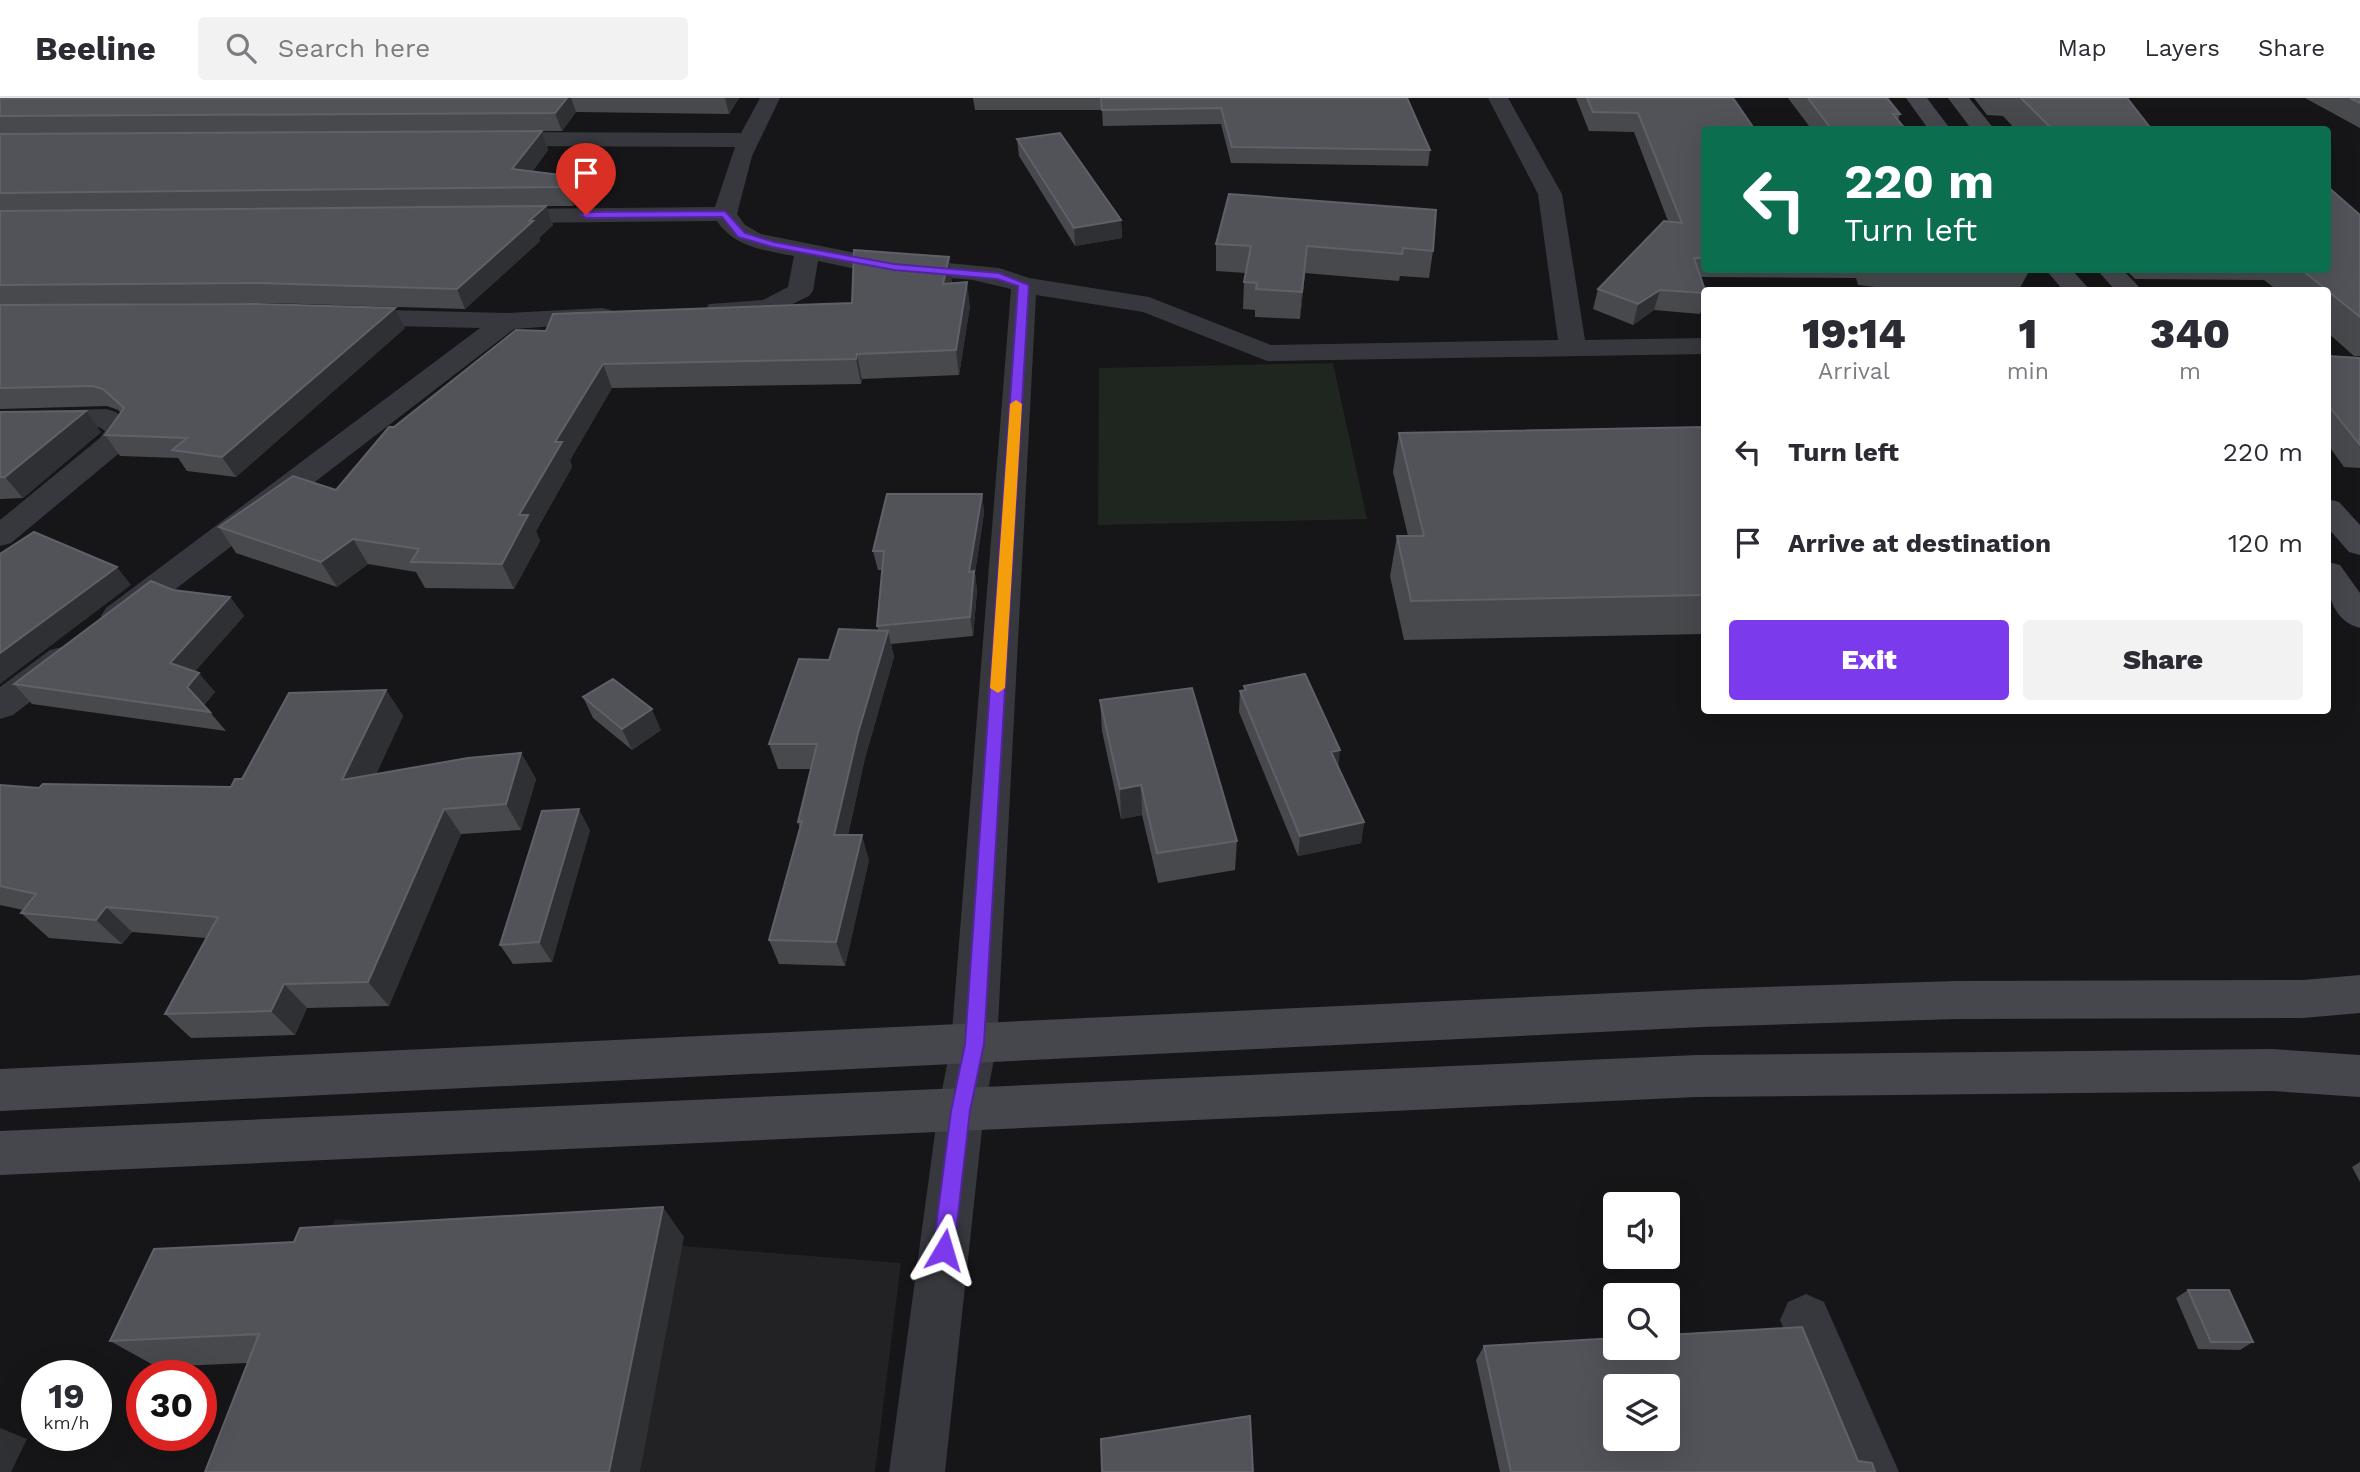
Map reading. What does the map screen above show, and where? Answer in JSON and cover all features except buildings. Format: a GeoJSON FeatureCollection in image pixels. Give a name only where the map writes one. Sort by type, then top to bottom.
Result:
{"type":"FeatureCollection","features":[{"type":"Feature","properties":{"kind":"main road"},"geometry":{"type":"LineString","coordinates":[[1916,98],[1937,126]]}},
{"type":"Feature","properties":{"kind":"main road"},"geometry":{"type":"LineString","coordinates":[[1958,98],[1981,126]]}},
{"type":"Feature","properties":{"kind":"main road"},"geometry":{"type":"LineString","coordinates":[[2061,273],[2074,287]]}},
{"type":"Feature","properties":{"kind":"main road"},"geometry":{"type":"LineString","coordinates":[[2112,273],[2126,287]]}},
{"type":"Feature","properties":{"kind":"main road"},"geometry":{"type":"LineString","coordinates":[[2331,512],[2360,545]]}},
{"type":"Feature","properties":{"kind":"main road"},"geometry":{"type":"LineString","coordinates":[[2331,577],[2360,617]]}},
{"type":"Feature","properties":{"kind":"main road"},"geometry":{"type":"LineString","coordinates":[[0,1090],[1716,1008],[1957,1000],[2303,999],[2360,994]]}},
{"type":"Feature","properties":{"kind":"main road"},"geometry":{"type":"LineString","coordinates":[[0,1153],[1697,1076],[2259,1070],[2360,1076]]}},
{"type":"Feature","properties":{"kind":"street"},"geometry":{"type":"LineString","coordinates":[[770,98],[731,184],[725,214],[742,235],[894,267],[986,274],[1024,285],[1149,305],[1267,353],[1701,346]]}},
{"type":"Feature","properties":{"kind":"street"},"geometry":{"type":"LineString","coordinates":[[1498,98],[1550,194],[1573,348]]}},
{"type":"Feature","properties":{"kind":"street"},"geometry":{"type":"LineString","coordinates":[[471,140],[749,140]]}},
{"type":"Feature","properties":{"kind":"street"},"geometry":{"type":"LineString","coordinates":[[474,216],[725,214]]}},
{"type":"Feature","properties":{"kind":"street"},"geometry":{"type":"LineString","coordinates":[[699,311],[768,307],[800,291],[808,250]]}},
{"type":"Feature","properties":{"kind":"street"},"geometry":{"type":"LineString","coordinates":[[916,1472],[961,1111],[974,1044],[1024,285]]}},
{"type":"Feature","properties":{"kind":"street"},"geometry":{"type":"LineString","coordinates":[[320,316],[507,321],[630,315]]}},
{"type":"Feature","properties":{"kind":"street"},"geometry":{"type":"LineString","coordinates":[[0,706],[507,321]]}},
{"type":"Feature","properties":{"kind":"street"},"geometry":{"type":"LineString","coordinates":[[0,421],[106,418],[121,429],[112,444],[0,536]]}},
{"type":"Feature","properties":{"kind":"street"},"geometry":{"type":"LineString","coordinates":[[1806,1320],[1871,1472]]}},
{"type":"Feature","properties":{"kind":"shaded area"},"geometry":{"type":"Polygon","coordinates":[[[1333,363],[1367,519],[1098,525],[1099,368],[1333,363]]]}},
{"type":"Feature","properties":{"kind":"shaded area"},"geometry":{"type":"Polygon","coordinates":[[[335,1219],[901,1263],[875,1472],[223,1472],[335,1219]]]}},
{"type":"Feature","properties":{"kind":"slow traffic"},"geometry":{"type":"LineString","coordinates":[[998,688],[1016,404]]}},
{"type":"Feature","properties":{"kind":"route"},"geometry":{"type":"LineString","coordinates":[[586,215],[725,214],[742,235],[754,240],[866,263],[999,276],[1024,285],[974,1044],[961,1111],[944,1250]]}}]}
